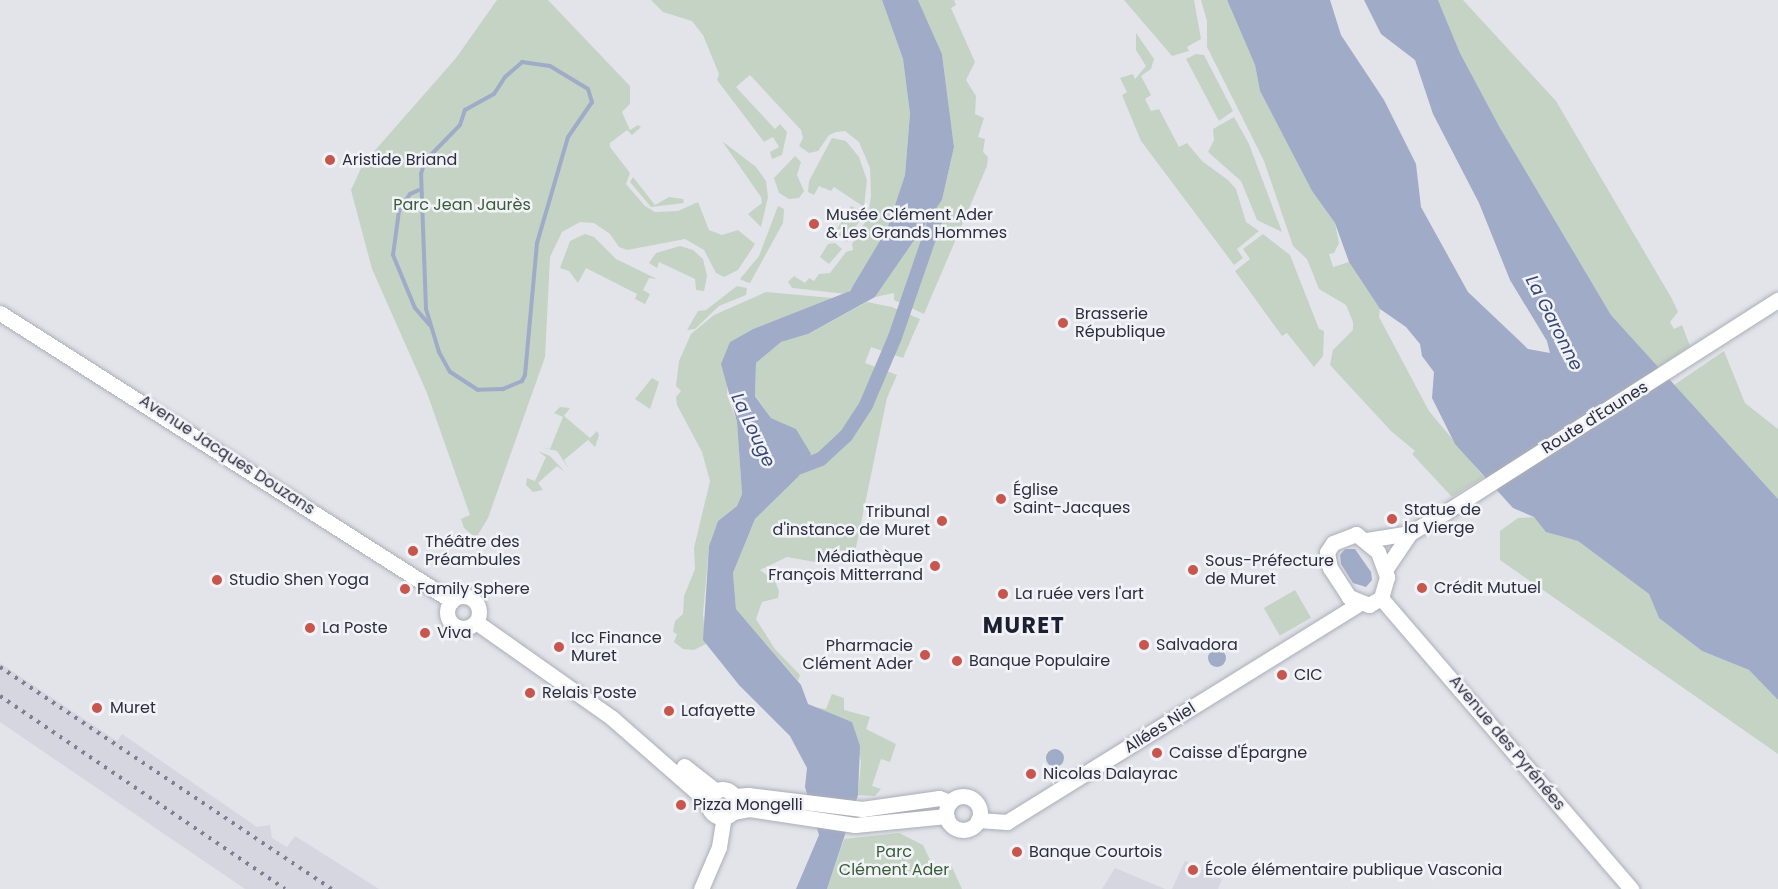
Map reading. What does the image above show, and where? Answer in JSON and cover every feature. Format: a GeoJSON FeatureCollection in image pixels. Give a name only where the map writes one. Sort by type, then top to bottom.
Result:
{"type":"FeatureCollection","features":[{"type":"Feature","properties":{"kind":"main road","name":"Route d'Eaunes"},"geometry":{"type":"LineString","coordinates":[[1366,540],[1410,533],[1778,300]]}},
{"type":"Feature","properties":{"kind":"main road","name":"Avenue Jacques Douzans"},"geometry":{"type":"LineString","coordinates":[[0,313],[452,601]]}},
{"type":"Feature","properties":{"kind":"main road","name":"Route d'Eaunes"},"geometry":{"type":"LineString","coordinates":[[1385,570],[1410,533]]}},
{"type":"Feature","properties":{"kind":"main road"},"geometry":{"type":"LineString","coordinates":[[1356,534],[1366,540],[1385,570],[1381,598],[1369,605],[1359,604],[1344,591],[1330,568],[1327,552],[1346,535],[1356,534]]}},
{"type":"Feature","properties":{"kind":"main road"},"geometry":{"type":"LineString","coordinates":[[1336,618],[1344,591]]}},
{"type":"Feature","properties":{"kind":"main road"},"geometry":{"type":"LineString","coordinates":[[465,597],[473,601],[478,610],[476,622],[464,628],[450,622],[447,612],[452,601],[465,597]]}},
{"type":"Feature","properties":{"kind":"main road","name":"Avenue des Pyrénées"},"geometry":{"type":"LineString","coordinates":[[1381,598],[1631,889]]}},
{"type":"Feature","properties":{"kind":"main road","name":"Allées Niel"},"geometry":{"type":"LineString","coordinates":[[978,820],[1007,822],[1359,604]]}},
{"type":"Feature","properties":{"kind":"main road"},"geometry":{"type":"LineString","coordinates":[[476,622],[612,718],[712,796]]}},
{"type":"Feature","properties":{"kind":"main road"},"geometry":{"type":"LineString","coordinates":[[701,889],[731,808],[724,789],[712,796]]}},
{"type":"Feature","properties":{"kind":"main road"},"geometry":{"type":"LineString","coordinates":[[712,796],[712,813],[731,808],[786,800],[862,809],[911,800],[939,798],[949,809],[952,825],[963,830],[978,820],[979,807],[973,799],[958,797],[949,809],[855,825],[731,808]]}},
{"type":"Feature","properties":{"kind":"shaded area"},"geometry":{"type":"Polygon","coordinates":[[[0,663],[117,741],[122,734],[257,827],[270,825],[272,838],[287,847],[295,836],[379,889],[245,889],[0,722],[0,663]]]}},
{"type":"Feature","properties":{"kind":"shaded area","name":"École élémentaire publique Vasconia"},"geometry":{"type":"Polygon","coordinates":[[[1185,861],[1222,879],[1218,889],[1172,889],[1185,861]]]}},
{"type":"Feature","properties":{"kind":"shaded area","name":"École élémentaire publique Vasconia"},"geometry":{"type":"Polygon","coordinates":[[[1115,868],[1165,889],[1102,889],[1115,868]]]}},
{"type":"Feature","properties":{"kind":"green space","name":"Parc Jean Jaurès"},"geometry":{"type":"Polygon","coordinates":[[[497,0],[548,0],[630,86],[630,104],[622,112],[630,130],[638,125],[641,127],[632,135],[627,130],[610,143],[610,147],[630,173],[626,184],[645,206],[655,212],[678,211],[698,202],[709,230],[722,235],[738,230],[755,244],[738,270],[724,277],[716,273],[704,250],[685,239],[627,250],[619,247],[610,234],[594,223],[580,222],[562,232],[550,257],[545,357],[488,518],[476,538],[464,528],[461,519],[470,515],[427,393],[372,269],[351,190],[363,164],[456,58],[497,0]]]}},
{"type":"Feature","properties":{"kind":"green space"},"geometry":{"type":"Polygon","coordinates":[[[651,0],[882,0],[903,59],[910,114],[905,175],[887,229],[859,281],[846,294],[792,288],[788,282],[794,276],[805,283],[809,278],[814,281],[819,274],[830,273],[846,252],[853,250],[852,244],[868,217],[871,196],[870,168],[859,142],[845,131],[836,132],[829,135],[818,151],[809,153],[799,146],[803,138],[801,130],[750,75],[736,87],[775,129],[780,124],[787,132],[782,155],[772,159],[770,152],[779,147],[773,137],[764,142],[717,80],[719,74],[703,35],[692,21],[663,12],[651,0]]]}},
{"type":"Feature","properties":{"kind":"green space"},"geometry":{"type":"Polygon","coordinates":[[[918,0],[954,0],[956,5],[951,8],[975,62],[966,80],[976,96],[975,114],[984,118],[978,137],[985,139],[983,152],[988,157],[987,166],[924,314],[894,300],[894,293],[875,297],[942,200],[954,147],[942,54],[918,0]]]}},
{"type":"Feature","properties":{"kind":"green space"},"geometry":{"type":"Polygon","coordinates":[[[1124,0],[1194,0],[1201,39],[1187,47],[1189,51],[1172,56],[1124,0]]]}},
{"type":"Feature","properties":{"kind":"green space"},"geometry":{"type":"Polygon","coordinates":[[[1201,0],[1227,0],[1255,65],[1260,91],[1312,191],[1335,223],[1339,243],[1334,253],[1329,254],[1333,267],[1349,262],[1380,309],[1379,317],[1429,411],[1484,477],[1452,497],[1412,454],[1415,451],[1391,431],[1330,365],[1333,350],[1353,330],[1353,322],[1346,305],[1319,289],[1307,259],[1293,246],[1264,161],[1207,47],[1207,21],[1201,0]]]}},
{"type":"Feature","properties":{"kind":"green space"},"geometry":{"type":"Polygon","coordinates":[[[1438,0],[1463,0],[1556,101],[1672,299],[1678,312],[1670,322],[1674,329],[1682,325],[1690,346],[1658,367],[1611,315],[1499,126],[1460,53],[1438,0]]]}},
{"type":"Feature","properties":{"kind":"green space"},"geometry":{"type":"Polygon","coordinates":[[[1136,33],[1154,59],[1151,69],[1141,76],[1151,95],[1145,99],[1151,111],[1159,109],[1179,147],[1187,143],[1202,161],[1228,180],[1236,189],[1246,222],[1259,231],[1237,249],[1243,258],[1234,265],[1141,141],[1122,95],[1127,92],[1120,78],[1133,74],[1135,79],[1146,66],[1136,50],[1136,33]]]}},
{"type":"Feature","properties":{"kind":"green space"},"geometry":{"type":"Polygon","coordinates":[[[1196,54],[1204,55],[1233,111],[1219,121],[1186,59],[1196,54]]]}},
{"type":"Feature","properties":{"kind":"green space"},"geometry":{"type":"Polygon","coordinates":[[[1234,117],[1249,144],[1282,232],[1257,220],[1241,181],[1208,152],[1214,140],[1213,129],[1234,117]]]}},
{"type":"Feature","properties":{"kind":"green space"},"geometry":{"type":"Polygon","coordinates":[[[832,138],[846,141],[859,157],[867,180],[864,207],[834,187],[831,191],[819,186],[814,195],[808,192],[809,181],[832,138]]]}},
{"type":"Feature","properties":{"kind":"green space"},"geometry":{"type":"Polygon","coordinates":[[[722,141],[756,167],[766,181],[768,197],[761,227],[748,214],[762,203],[761,197],[722,141]]]}},
{"type":"Feature","properties":{"kind":"green space"},"geometry":{"type":"Polygon","coordinates":[[[795,156],[801,162],[797,175],[804,191],[799,198],[789,199],[779,193],[774,178],[795,156]]]}},
{"type":"Feature","properties":{"kind":"green space"},"geometry":{"type":"Polygon","coordinates":[[[633,177],[655,205],[669,197],[683,199],[684,203],[651,207],[630,182],[633,177]]]}},
{"type":"Feature","properties":{"kind":"green space"},"geometry":{"type":"Polygon","coordinates":[[[778,206],[784,209],[783,223],[750,283],[746,282],[740,279],[759,256],[778,206]]]}},
{"type":"Feature","properties":{"kind":"green space"},"geometry":{"type":"Polygon","coordinates":[[[851,206],[864,213],[847,242],[839,236],[837,229],[851,206]]]}},
{"type":"Feature","properties":{"kind":"green space"},"geometry":{"type":"Polygon","coordinates":[[[585,234],[594,237],[616,259],[657,279],[649,278],[643,290],[650,294],[645,304],[635,299],[637,294],[586,268],[578,283],[569,271],[560,268],[570,241],[585,234]]]}},
{"type":"Feature","properties":{"kind":"green space"},"geometry":{"type":"Polygon","coordinates":[[[1263,234],[1290,255],[1319,329],[1324,331],[1323,356],[1314,367],[1287,333],[1282,336],[1235,271],[1250,259],[1243,249],[1263,234]]]}},
{"type":"Feature","properties":{"kind":"green space"},"geometry":{"type":"Polygon","coordinates":[[[835,243],[842,249],[829,264],[820,257],[828,244],[835,243]]]}},
{"type":"Feature","properties":{"kind":"green space"},"geometry":{"type":"Polygon","coordinates":[[[680,246],[693,250],[703,259],[707,276],[704,291],[696,290],[695,279],[659,262],[657,268],[649,263],[656,253],[680,246]]]}},
{"type":"Feature","properties":{"kind":"green space"},"geometry":{"type":"Polygon","coordinates":[[[737,286],[747,288],[746,295],[719,306],[695,329],[687,330],[698,311],[706,310],[737,286]]]}},
{"type":"Feature","properties":{"kind":"green space"},"geometry":{"type":"Polygon","coordinates":[[[766,292],[833,298],[753,329],[730,342],[727,395],[737,422],[742,494],[737,506],[718,521],[709,546],[703,614],[706,644],[694,650],[683,649],[674,642],[677,634],[673,632],[675,621],[683,614],[684,596],[695,569],[694,548],[710,481],[702,452],[677,405],[676,397],[681,391],[676,386],[679,361],[691,334],[714,315],[766,292]]]}},
{"type":"Feature","properties":{"kind":"green space"},"geometry":{"type":"Polygon","coordinates":[[[867,302],[892,307],[920,319],[903,358],[871,347],[865,363],[897,375],[887,398],[855,552],[837,550],[815,562],[787,557],[760,570],[775,581],[779,591],[778,598],[762,602],[756,619],[775,649],[800,675],[798,681],[736,609],[733,573],[755,519],[798,477],[796,429],[771,418],[755,395],[756,363],[781,342],[808,334],[867,302]]]}},
{"type":"Feature","properties":{"kind":"green space"},"geometry":{"type":"Polygon","coordinates":[[[1724,351],[1745,403],[1778,429],[1778,499],[1674,385],[1724,351]]]}},
{"type":"Feature","properties":{"kind":"green space"},"geometry":{"type":"Polygon","coordinates":[[[652,378],[659,382],[650,409],[635,399],[652,378]]]}},
{"type":"Feature","properties":{"kind":"green space"},"geometry":{"type":"Polygon","coordinates":[[[560,407],[570,408],[564,416],[590,438],[597,431],[599,435],[595,447],[588,440],[564,460],[569,469],[557,451],[539,447],[550,449],[563,417],[554,413],[560,407]]]}},
{"type":"Feature","properties":{"kind":"green space"},"geometry":{"type":"Polygon","coordinates":[[[538,451],[550,456],[565,472],[557,466],[538,483],[543,490],[533,492],[526,485],[527,478],[535,481],[546,457],[538,451]]]}},
{"type":"Feature","properties":{"kind":"green space"},"geometry":{"type":"Polygon","coordinates":[[[1534,517],[1547,532],[1578,541],[1649,594],[1659,618],[1702,651],[1749,670],[1778,700],[1778,754],[1500,560],[1500,531],[1518,518],[1534,517]]]}},
{"type":"Feature","properties":{"kind":"green space"},"geometry":{"type":"Polygon","coordinates":[[[1295,590],[1311,618],[1280,636],[1264,608],[1295,590]]]}},
{"type":"Feature","properties":{"kind":"green space"},"geometry":{"type":"Polygon","coordinates":[[[832,694],[844,698],[844,710],[870,717],[866,729],[896,744],[890,762],[881,759],[872,786],[881,789],[875,796],[858,795],[861,762],[852,722],[812,707],[826,709],[832,694]]]}},
{"type":"Feature","properties":{"kind":"green space","name":"Parc Clément Ader"},"geometry":{"type":"Polygon","coordinates":[[[899,833],[923,845],[932,864],[951,865],[962,889],[827,889],[844,839],[899,833]]]}},
{"type":"Feature","properties":{"kind":"water","name":"La Louge"},"geometry":{"type":"Polygon","coordinates":[[[882,0],[918,0],[942,54],[954,147],[942,200],[875,297],[808,334],[781,342],[756,363],[755,396],[771,418],[796,429],[811,454],[798,477],[755,519],[733,573],[736,609],[801,685],[808,704],[852,722],[860,746],[858,795],[827,889],[796,889],[819,835],[805,787],[807,768],[790,736],[739,685],[703,640],[709,546],[718,521],[737,506],[742,494],[737,422],[721,364],[730,342],[753,329],[850,291],[887,229],[905,175],[910,114],[903,59],[882,0]]]}},
{"type":"Feature","properties":{"kind":"water","name":"La Garonne"},"geometry":{"type":"Polygon","coordinates":[[[1227,0],[1330,0],[1341,35],[1384,100],[1416,164],[1421,207],[1468,292],[1528,349],[1550,353],[1547,341],[1510,280],[1479,203],[1433,114],[1415,60],[1381,34],[1364,0],[1438,0],[1460,53],[1499,126],[1611,315],[1778,499],[1778,700],[1749,670],[1702,651],[1659,618],[1649,594],[1578,541],[1546,532],[1534,517],[1513,508],[1455,444],[1432,398],[1434,372],[1422,356],[1420,344],[1406,327],[1380,309],[1349,262],[1335,223],[1312,191],[1260,91],[1255,65],[1227,0]]]}},
{"type":"Feature","properties":{"kind":"water"},"geometry":{"type":"Polygon","coordinates":[[[1345,549],[1355,549],[1371,572],[1372,580],[1366,587],[1353,583],[1341,564],[1340,555],[1345,549]]]}},
{"type":"Feature","properties":{"kind":"water"},"geometry":{"type":"Polygon","coordinates":[[[1217,649],[1223,652],[1226,658],[1223,664],[1217,667],[1211,664],[1208,658],[1211,652],[1217,649]]]}},
{"type":"Feature","properties":{"kind":"water"},"geometry":{"type":"Polygon","coordinates":[[[1055,749],[1061,752],[1064,758],[1061,764],[1055,767],[1049,764],[1046,758],[1049,752],[1055,749]]]}},
{"type":"Feature","properties":{"kind":"waterway"},"geometry":{"type":"LineString","coordinates":[[522,62],[550,66],[588,89],[592,102],[568,137],[537,243],[525,375],[522,381],[503,389],[478,390],[450,372],[439,352],[426,309],[421,174],[425,161],[460,125],[465,110],[494,94],[505,77],[522,62]]}},
{"type":"Feature","properties":{"kind":"waterway"},"geometry":{"type":"LineString","coordinates":[[419,190],[410,194],[399,211],[393,255],[415,308],[430,325]]}},
{"type":"Feature","properties":{"kind":"waterway"},"geometry":{"type":"LineString","coordinates":[[787,472],[821,459],[846,436],[866,405],[895,337],[935,221],[924,198]]}},
{"type":"Feature","properties":{"kind":"railway"},"geometry":{"type":"LineString","coordinates":[[0,667],[332,889]]}},
{"type":"Feature","properties":{"kind":"railway"},"geometry":{"type":"LineString","coordinates":[[0,696],[285,889]]}},
{"type":"Feature","properties":{"kind":"place","name":"Aristide Briand"},"geometry":{"type":"Point","coordinates":[330,160]}},
{"type":"Feature","properties":{"kind":"place","name":"Musée Clément Ader & Les Grands Hommes"},"geometry":{"type":"Point","coordinates":[814,224]}},
{"type":"Feature","properties":{"kind":"place","name":"Brasserie République"},"geometry":{"type":"Point","coordinates":[1063,323]}},
{"type":"Feature","properties":{"kind":"place","name":"Église Saint-Jacques"},"geometry":{"type":"Point","coordinates":[1001,499]}},
{"type":"Feature","properties":{"kind":"place","name":"Statue de la Vierge"},"geometry":{"type":"Point","coordinates":[1392,519]}},
{"type":"Feature","properties":{"kind":"place","name":"Tribunal d'instance de Muret"},"geometry":{"type":"Point","coordinates":[942,521]}},
{"type":"Feature","properties":{"kind":"place","name":"Théâtre des Préambules"},"geometry":{"type":"Point","coordinates":[413,551]}},
{"type":"Feature","properties":{"kind":"place","name":"Médiathèque François Mitterrand"},"geometry":{"type":"Point","coordinates":[935,566]}},
{"type":"Feature","properties":{"kind":"place","name":"Sous-Préfecture de Muret"},"geometry":{"type":"Point","coordinates":[1193,570]}},
{"type":"Feature","properties":{"kind":"place","name":"Studio Shen Yoga"},"geometry":{"type":"Point","coordinates":[217,580]}},
{"type":"Feature","properties":{"kind":"place","name":"Crédit Mutuel"},"geometry":{"type":"Point","coordinates":[1422,588]}},
{"type":"Feature","properties":{"kind":"place","name":"Family Sphere"},"geometry":{"type":"Point","coordinates":[405,589]}},
{"type":"Feature","properties":{"kind":"place","name":"La ruée vers l'art"},"geometry":{"type":"Point","coordinates":[1003,594]}},
{"type":"Feature","properties":{"kind":"place","name":"La Poste"},"geometry":{"type":"Point","coordinates":[310,628]}},
{"type":"Feature","properties":{"kind":"place","name":"Viva"},"geometry":{"type":"Point","coordinates":[425,633]}},
{"type":"Feature","properties":{"kind":"place","name":"Salvadora"},"geometry":{"type":"Point","coordinates":[1144,645]}},
{"type":"Feature","properties":{"kind":"place","name":"Icc Finance Muret"},"geometry":{"type":"Point","coordinates":[559,647]}},
{"type":"Feature","properties":{"kind":"place","name":"Pharmacie Clément Ader"},"geometry":{"type":"Point","coordinates":[925,655]}},
{"type":"Feature","properties":{"kind":"place","name":"Banque Populaire"},"geometry":{"type":"Point","coordinates":[957,661]}},
{"type":"Feature","properties":{"kind":"place","name":"CIC"},"geometry":{"type":"Point","coordinates":[1282,675]}},
{"type":"Feature","properties":{"kind":"place","name":"Relais Poste"},"geometry":{"type":"Point","coordinates":[530,693]}},
{"type":"Feature","properties":{"kind":"place","name":"Muret"},"geometry":{"type":"Point","coordinates":[97,708]}},
{"type":"Feature","properties":{"kind":"place","name":"Lafayette"},"geometry":{"type":"Point","coordinates":[669,711]}},
{"type":"Feature","properties":{"kind":"place","name":"Caisse d'Épargne"},"geometry":{"type":"Point","coordinates":[1157,753]}},
{"type":"Feature","properties":{"kind":"place","name":"Nicolas Dalayrac"},"geometry":{"type":"Point","coordinates":[1031,774]}},
{"type":"Feature","properties":{"kind":"place","name":"Pizza Mongelli"},"geometry":{"type":"Point","coordinates":[681,805]}},
{"type":"Feature","properties":{"kind":"place","name":"Banque Courtois"},"geometry":{"type":"Point","coordinates":[1017,852]}},
{"type":"Feature","properties":{"kind":"place","name":"École élémentaire publique Vasconia"},"geometry":{"type":"Point","coordinates":[1193,870]}},
{"type":"Feature","properties":{"kind":"district","name":"MURET"},"geometry":{"type":"Point","coordinates":[1024,626]}}]}
